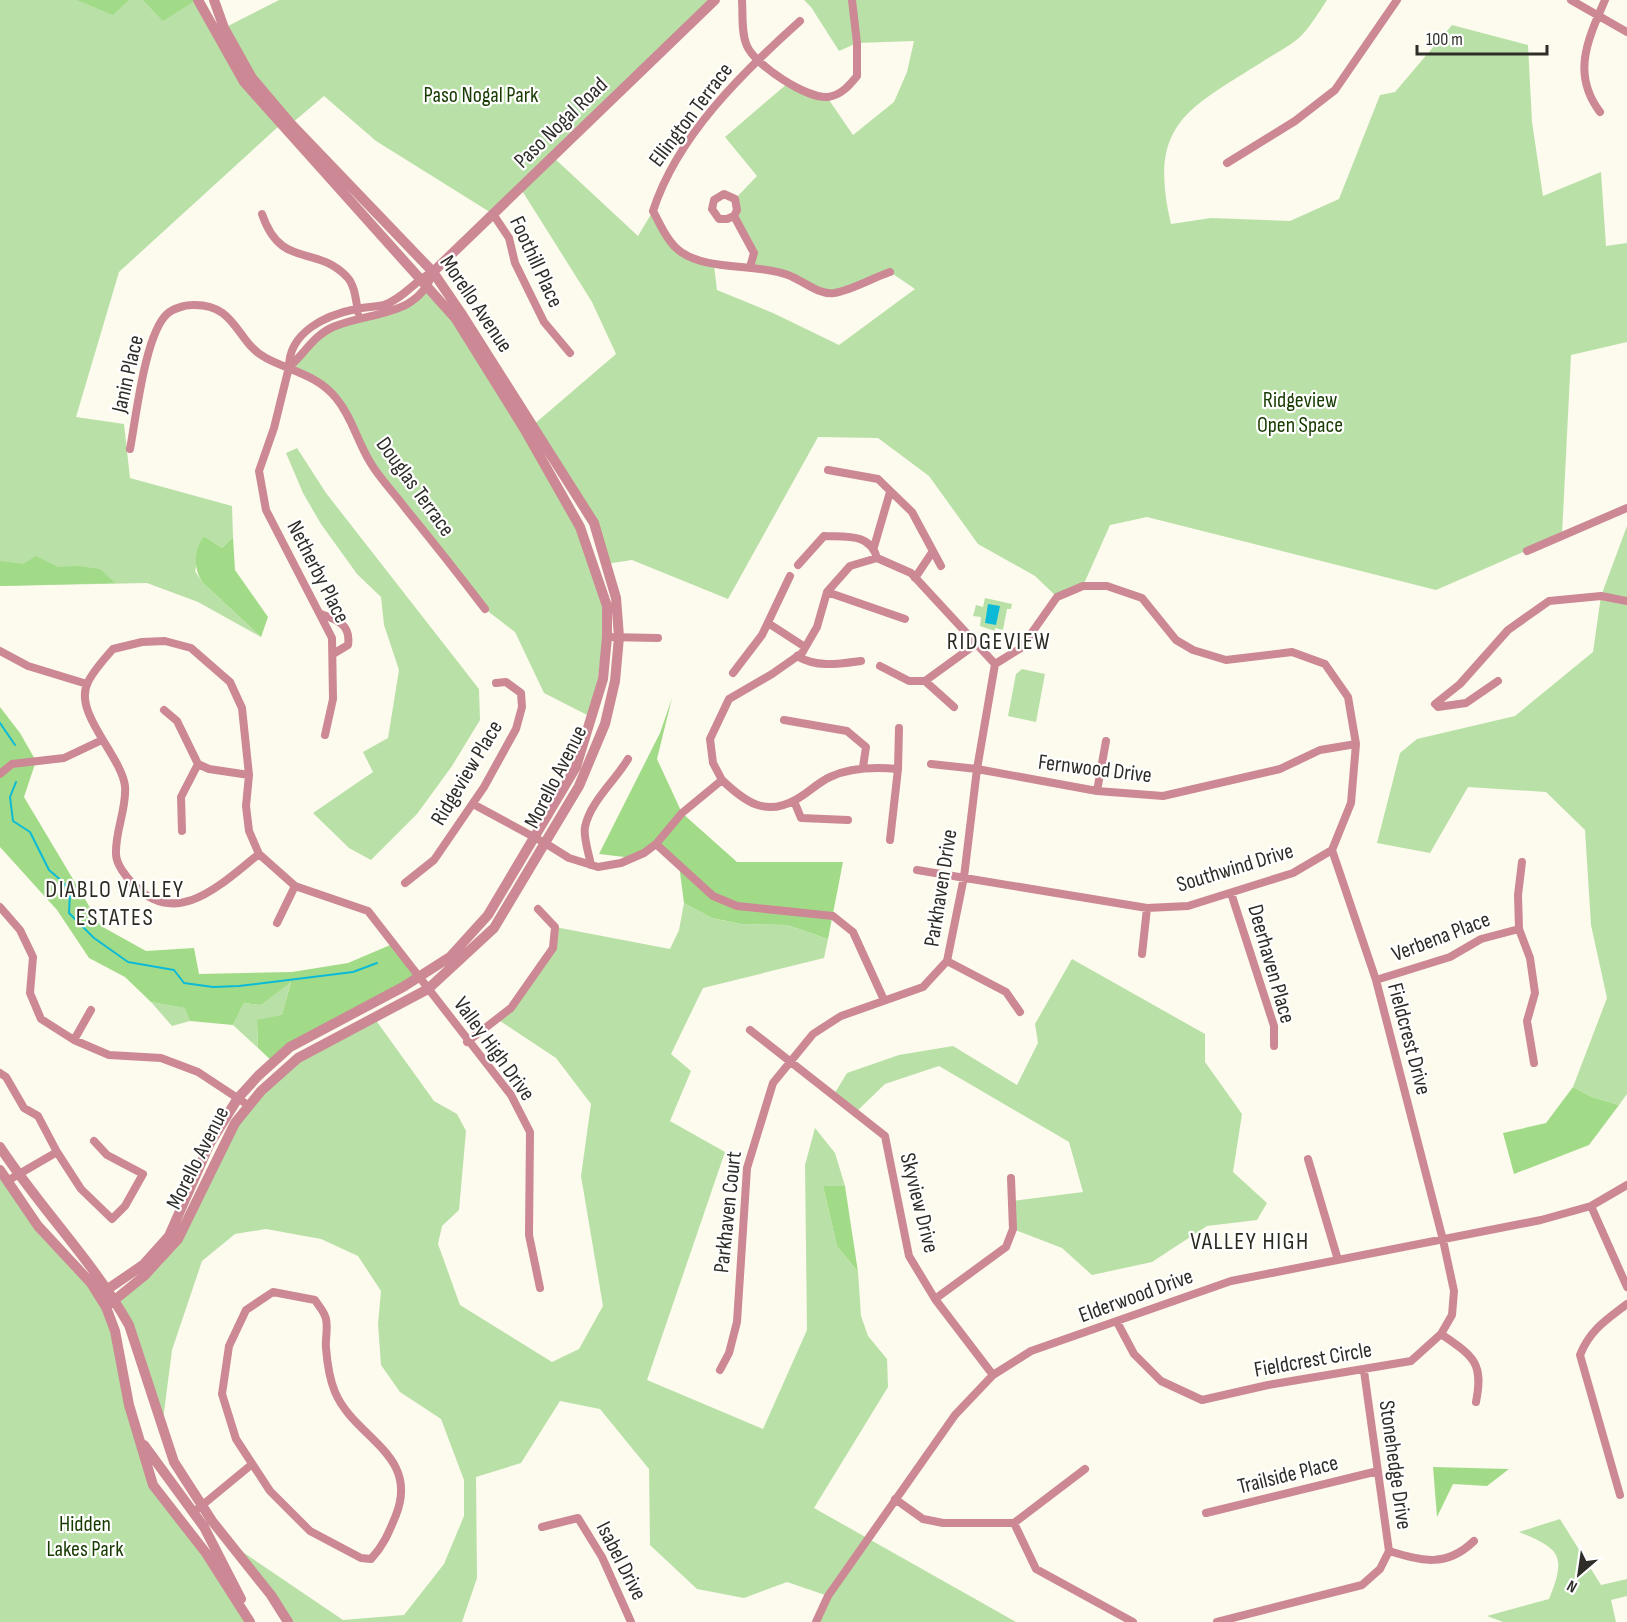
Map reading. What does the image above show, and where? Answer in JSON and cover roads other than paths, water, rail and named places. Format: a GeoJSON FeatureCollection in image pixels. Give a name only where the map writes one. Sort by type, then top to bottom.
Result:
{"type":"FeatureCollection","features":[{"type":"Feature","properties":{"kind":"street","name":"Morello Avenue"},"geometry":{"type":"LineString","coordinates":[[104,1293],[143,1265],[169,1236],[210,1143],[238,1098],[258,1076],[290,1047],[420,977],[450,957],[488,915],[576,766],[603,679],[607,637],[607,606],[580,527],[525,430],[456,319],[244,82],[198,0]]}},
{"type":"Feature","properties":{"kind":"street","name":"Morello Avenue"},"geometry":{"type":"LineString","coordinates":[[111,1304],[144,1276],[178,1239],[235,1123],[248,1105],[298,1058],[404,1004],[428,989],[477,947],[494,928],[579,786],[605,724],[615,681],[619,637],[615,598],[594,523],[433,272],[291,124],[252,78],[224,28],[214,0]]}},
{"type":"Feature","properties":{"kind":"street","name":"Paso Nogal Road"},"geometry":{"type":"LineString","coordinates":[[433,272],[715,0]]}},
{"type":"Feature","properties":{"kind":"street"},"geometry":{"type":"LineString","coordinates":[[742,0],[747,46],[756,60],[788,83],[827,97],[843,92],[857,76],[857,43],[852,0]]}},
{"type":"Feature","properties":{"kind":"street"},"geometry":{"type":"LineString","coordinates":[[1227,163],[1295,121],[1335,90],[1397,0]]}},
{"type":"Feature","properties":{"kind":"street"},"geometry":{"type":"LineString","coordinates":[[1571,0],[1627,32]]}},
{"type":"Feature","properties":{"kind":"street"},"geometry":{"type":"LineString","coordinates":[[1600,112],[1588,98],[1583,68],[1586,43],[1605,0]]}},
{"type":"Feature","properties":{"kind":"street"},"geometry":{"type":"LineString","coordinates":[[756,60],[800,21]]}},
{"type":"Feature","properties":{"kind":"street","name":"Ellington Terrace"},"geometry":{"type":"LineString","coordinates":[[756,60],[713,109],[662,183],[653,211],[666,236],[681,252],[714,265],[750,267],[787,274],[814,288],[832,293],[890,272]]}},
{"type":"Feature","properties":{"kind":"street"},"geometry":{"type":"LineString","coordinates":[[262,214],[268,232],[277,243],[289,251],[332,266],[348,277],[353,287],[359,319]]}},
{"type":"Feature","properties":{"kind":"street","name":"Foothill Place"},"geometry":{"type":"LineString","coordinates":[[493,214],[509,238],[515,263],[544,322],[570,353]]}},
{"type":"Feature","properties":{"kind":"street"},"geometry":{"type":"LineString","coordinates":[[734,216],[754,253],[750,267]]}},
{"type":"Feature","properties":{"kind":"street","name":"Netherby Place"},"geometry":{"type":"LineString","coordinates":[[325,735],[333,699],[332,638],[266,510],[259,471],[274,428],[289,367],[289,353],[310,328],[329,316],[357,308],[384,305],[400,297],[418,279],[433,272]]}},
{"type":"Feature","properties":{"kind":"street"},"geometry":{"type":"LineString","coordinates":[[289,367],[314,338],[333,327],[383,315],[409,303],[428,288],[433,272]]}},
{"type":"Feature","properties":{"kind":"street","name":"Janin Place"},"geometry":{"type":"LineString","coordinates":[[130,449],[151,345],[158,326],[168,313],[188,305],[203,305],[220,311],[235,323],[255,351],[265,358],[289,367]]}},
{"type":"Feature","properties":{"kind":"street","name":"Douglas Terrace"},"geometry":{"type":"LineString","coordinates":[[289,367],[320,382],[336,397],[350,418],[370,462],[486,609]]}},
{"type":"Feature","properties":{"kind":"street"},"geometry":{"type":"LineString","coordinates":[[828,470],[878,479],[912,512],[941,567]]}},
{"type":"Feature","properties":{"kind":"street"},"geometry":{"type":"LineString","coordinates":[[877,558],[874,547],[891,492]]}},
{"type":"Feature","properties":{"kind":"street"},"geometry":{"type":"LineString","coordinates":[[1527,551],[1627,508]]}},
{"type":"Feature","properties":{"kind":"street"},"geometry":{"type":"LineString","coordinates":[[798,565],[824,536],[864,538],[874,547]]}},
{"type":"Feature","properties":{"kind":"street"},"geometry":{"type":"LineString","coordinates":[[915,578],[933,552]]}},
{"type":"Feature","properties":{"kind":"street"},"geometry":{"type":"LineString","coordinates":[[898,769],[863,767],[830,777],[794,801],[772,809],[743,800],[722,780],[713,763],[710,740],[729,699],[797,656],[806,647],[817,627],[827,592],[850,566],[877,558],[910,573],[995,664],[1021,648],[1057,597],[1083,586],[1107,586],[1142,598],[1176,640],[1193,650],[1226,660],[1292,652],[1325,664],[1348,697],[1356,744],[1351,803],[1332,850]]}},
{"type":"Feature","properties":{"kind":"street"},"geometry":{"type":"LineString","coordinates":[[733,673],[762,635],[790,576]]}},
{"type":"Feature","properties":{"kind":"street"},"geometry":{"type":"LineString","coordinates":[[827,592],[905,619]]}},
{"type":"Feature","properties":{"kind":"street"},"geometry":{"type":"LineString","coordinates":[[1497,681],[1466,703],[1438,706],[1435,704],[1460,684],[1508,630],[1549,601],[1601,596],[1627,601]]}},
{"type":"Feature","properties":{"kind":"street"},"geometry":{"type":"LineString","coordinates":[[321,614],[342,622],[348,630],[348,645],[333,654]]}},
{"type":"Feature","properties":{"kind":"street"},"geometry":{"type":"LineString","coordinates":[[768,623],[806,647]]}},
{"type":"Feature","properties":{"kind":"street"},"geometry":{"type":"LineString","coordinates":[[607,637],[658,638]]}},
{"type":"Feature","properties":{"kind":"street"},"geometry":{"type":"LineString","coordinates":[[259,854],[197,899],[175,904],[156,900],[138,890],[126,876],[116,855],[125,788],[120,766],[102,740],[89,713],[87,684],[112,649],[142,642],[165,641],[191,648],[230,682],[242,708],[249,775],[246,806],[249,831],[259,854],[295,886],[277,923]]}},
{"type":"Feature","properties":{"kind":"street"},"geometry":{"type":"LineString","coordinates":[[880,666],[909,681],[925,681],[976,644]]}},
{"type":"Feature","properties":{"kind":"street"},"geometry":{"type":"LineString","coordinates":[[0,651],[28,666],[87,684]]}},
{"type":"Feature","properties":{"kind":"street"},"geometry":{"type":"LineString","coordinates":[[797,656],[808,663],[826,665],[861,661]]}},
{"type":"Feature","properties":{"kind":"street","name":"Parkhaven Drive"},"geometry":{"type":"LineString","coordinates":[[788,1062],[813,1034],[841,1016],[923,987],[947,961],[964,877],[976,769],[995,664]]}},
{"type":"Feature","properties":{"kind":"street"},"geometry":{"type":"LineString","coordinates":[[925,681],[954,707]]}},
{"type":"Feature","properties":{"kind":"street","name":"Ridgeview Place"},"geometry":{"type":"LineString","coordinates":[[405,883],[434,860],[473,804],[516,729],[522,707],[521,693],[506,682],[496,683]]}},
{"type":"Feature","properties":{"kind":"street"},"geometry":{"type":"LineString","coordinates":[[164,710],[177,721],[198,764],[209,769],[249,775]]}},
{"type":"Feature","properties":{"kind":"street"},"geometry":{"type":"LineString","coordinates":[[784,720],[847,731],[866,747],[863,767]]}},
{"type":"Feature","properties":{"kind":"street"},"geometry":{"type":"LineString","coordinates":[[890,840],[898,769],[898,728]]}},
{"type":"Feature","properties":{"kind":"street"},"geometry":{"type":"LineString","coordinates":[[0,774],[12,764],[64,758],[102,740]]}},
{"type":"Feature","properties":{"kind":"street"},"geometry":{"type":"LineString","coordinates":[[1097,791],[1106,741]]}},
{"type":"Feature","properties":{"kind":"street","name":"Fernwood Drive"},"geometry":{"type":"LineString","coordinates":[[931,764],[976,769],[1097,791],[1163,796],[1280,769],[1320,750],[1356,744]]}},
{"type":"Feature","properties":{"kind":"street"},"geometry":{"type":"LineString","coordinates":[[591,865],[585,828],[600,793],[615,782],[628,759]]}},
{"type":"Feature","properties":{"kind":"street"},"geometry":{"type":"LineString","coordinates":[[182,831],[181,797],[198,764]]}},
{"type":"Feature","properties":{"kind":"street"},"geometry":{"type":"LineString","coordinates":[[473,804],[532,838],[546,843],[568,858],[598,867],[621,863],[656,844],[682,813],[722,780]]}},
{"type":"Feature","properties":{"kind":"street"},"geometry":{"type":"LineString","coordinates":[[794,801],[801,818],[848,820]]}},
{"type":"Feature","properties":{"kind":"street"},"geometry":{"type":"LineString","coordinates":[[656,844],[713,896],[737,906],[832,916],[852,932],[884,1000]]}},
{"type":"Feature","properties":{"kind":"street","name":"Southwind Drive"},"geometry":{"type":"LineString","coordinates":[[917,870],[1147,908],[1188,906],[1231,893],[1293,873],[1332,850]]}},
{"type":"Feature","properties":{"kind":"street","name":"Fieldcrest Drive"},"geometry":{"type":"LineString","coordinates":[[1332,850],[1376,980],[1443,1240]]}},
{"type":"Feature","properties":{"kind":"street"},"geometry":{"type":"LineString","coordinates":[[1522,862],[1518,895],[1519,929],[1530,958],[1535,993],[1527,1021],[1534,1063]]}},
{"type":"Feature","properties":{"kind":"street","name":"Valley High Drive"},"geometry":{"type":"LineString","coordinates":[[295,886],[368,911],[467,1042],[511,1095],[530,1132],[529,1235],[540,1288]]}},
{"type":"Feature","properties":{"kind":"street","name":"Deerhaven Place"},"geometry":{"type":"LineString","coordinates":[[1231,893],[1274,1026],[1274,1046]]}},
{"type":"Feature","properties":{"kind":"street"},"geometry":{"type":"LineString","coordinates":[[0,907],[20,930],[33,957],[30,993],[41,1019],[74,1040],[109,1055],[161,1058],[198,1072],[248,1105]]}},
{"type":"Feature","properties":{"kind":"street"},"geometry":{"type":"LineString","coordinates":[[1142,954],[1147,908]]}},
{"type":"Feature","properties":{"kind":"street"},"geometry":{"type":"LineString","coordinates":[[467,1042],[511,1008],[553,948],[555,927],[538,909]]}},
{"type":"Feature","properties":{"kind":"street","name":"Verbena Place"},"geometry":{"type":"LineString","coordinates":[[1376,980],[1450,957],[1481,939],[1519,929]]}},
{"type":"Feature","properties":{"kind":"street"},"geometry":{"type":"LineString","coordinates":[[947,961],[1006,992],[1020,1012]]}},
{"type":"Feature","properties":{"kind":"street"},"geometry":{"type":"LineString","coordinates":[[74,1040],[90,1010]]}},
{"type":"Feature","properties":{"kind":"street","name":"Skyview Drive"},"geometry":{"type":"LineString","coordinates":[[750,1030],[885,1136],[909,1256],[935,1299],[993,1375]]}},
{"type":"Feature","properties":{"kind":"street","name":"Parkhaven Court"},"geometry":{"type":"LineString","coordinates":[[720,1370],[729,1353],[737,1322],[747,1168],[773,1083],[788,1062]]}},
{"type":"Feature","properties":{"kind":"street"},"geometry":{"type":"LineString","coordinates":[[0,1073],[6,1077],[24,1108],[38,1116],[57,1152],[81,1189],[112,1219],[125,1206],[143,1174],[107,1155],[94,1141]]}},
{"type":"Feature","properties":{"kind":"street"},"geometry":{"type":"LineString","coordinates":[[0,1147],[18,1174],[90,1264],[111,1304],[129,1325],[174,1462],[234,1582],[250,1622]]}},
{"type":"Feature","properties":{"kind":"street"},"geometry":{"type":"LineString","coordinates":[[7,1181],[57,1152]]}},
{"type":"Feature","properties":{"kind":"street"},"geometry":{"type":"LineString","coordinates":[[1308,1159],[1338,1260]]}},
{"type":"Feature","properties":{"kind":"street"},"geometry":{"type":"LineString","coordinates":[[0,1170],[38,1226],[104,1293]]}},
{"type":"Feature","properties":{"kind":"street"},"geometry":{"type":"LineString","coordinates":[[935,1299],[1006,1247],[1013,1229],[1011,1178]]}},
{"type":"Feature","properties":{"kind":"street","name":"Elderwood Drive"},"geometry":{"type":"LineString","coordinates":[[816,1622],[828,1596],[955,1415],[993,1375],[1031,1351],[1232,1281],[1541,1220],[1591,1206],[1627,1185]]}},
{"type":"Feature","properties":{"kind":"street"},"geometry":{"type":"LineString","coordinates":[[1591,1206],[1627,1287]]}},
{"type":"Feature","properties":{"kind":"street","name":"Fieldcrest Circle"},"geometry":{"type":"LineString","coordinates":[[1117,1322],[1134,1354],[1161,1381],[1202,1400],[1268,1385],[1364,1371],[1411,1361],[1441,1334],[1452,1315],[1454,1291],[1443,1240]]}},
{"type":"Feature","properties":{"kind":"street"},"geometry":{"type":"LineString","coordinates":[[273,1292],[315,1300],[326,1317],[326,1348],[334,1391],[344,1410],[388,1454],[401,1484],[399,1506],[384,1545],[371,1559],[361,1558],[310,1531],[288,1510],[251,1465],[236,1439],[222,1394],[229,1346],[246,1310],[273,1292]]}},
{"type":"Feature","properties":{"kind":"street"},"geometry":{"type":"LineString","coordinates":[[111,1304],[136,1432],[153,1485],[206,1553],[250,1622]]}},
{"type":"Feature","properties":{"kind":"street"},"geometry":{"type":"LineString","coordinates":[[1620,1495],[1580,1355],[1586,1339],[1595,1327],[1627,1304]]}},
{"type":"Feature","properties":{"kind":"street"},"geometry":{"type":"LineString","coordinates":[[1441,1334],[1477,1363],[1480,1381],[1476,1402]]}},
{"type":"Feature","properties":{"kind":"street","name":"Stonehedge Drive"},"geometry":{"type":"LineString","coordinates":[[1217,1622],[1362,1585],[1380,1569],[1389,1551],[1364,1371]]}},
{"type":"Feature","properties":{"kind":"street"},"geometry":{"type":"LineString","coordinates":[[136,1432],[179,1496],[198,1509],[271,1595],[288,1622]]}},
{"type":"Feature","properties":{"kind":"street"},"geometry":{"type":"LineString","coordinates":[[198,1509],[251,1465]]}},
{"type":"Feature","properties":{"kind":"street"},"geometry":{"type":"LineString","coordinates":[[895,1499],[923,1519],[943,1523],[1014,1523],[1085,1469]]}},
{"type":"Feature","properties":{"kind":"street","name":"Trailside Place"},"geometry":{"type":"LineString","coordinates":[[1206,1513],[1378,1471]]}},
{"type":"Feature","properties":{"kind":"street","name":"Isabel Drive"},"geometry":{"type":"LineString","coordinates":[[542,1527],[578,1518],[602,1557],[631,1622]]}},
{"type":"Feature","properties":{"kind":"street"},"geometry":{"type":"LineString","coordinates":[[1014,1523],[1036,1569],[1134,1622]]}},
{"type":"Feature","properties":{"kind":"street"},"geometry":{"type":"LineString","coordinates":[[1389,1551],[1422,1561],[1437,1560],[1453,1557],[1474,1541]]}},
{"type":"Feature","properties":{"kind":"water"},"geometry":{"type":"Polygon","coordinates":[[[988,604],[1000,606],[996,625],[985,623],[988,604]]]}},
{"type":"Feature","properties":{"kind":"waterway"},"geometry":{"type":"LineString","coordinates":[[0,723],[15,745]]}},
{"type":"Feature","properties":{"kind":"waterway"},"geometry":{"type":"LineString","coordinates":[[16,782],[10,797],[13,821],[30,832],[49,870],[63,882],[70,893],[69,913],[94,938],[128,962],[174,970],[184,983],[213,987],[353,972],[377,963]]}},
{"type":"Feature","properties":{"kind":"district","name":"RIDGEVIEW"},"geometry":{"type":"Point","coordinates":[999,641]}},
{"type":"Feature","properties":{"kind":"district","name":"DIABLO VALLEY ESTATES"},"geometry":{"type":"Point","coordinates":[115,903]}},
{"type":"Feature","properties":{"kind":"district","name":"VALLEY HIGH"},"geometry":{"type":"Point","coordinates":[1250,1241]}},
{"type":"Feature","properties":{"kind":"park label","name":"Paso Nogal Park"},"geometry":{"type":"Point","coordinates":[481,95]}},
{"type":"Feature","properties":{"kind":"park label","name":"Ridgeview Open Space"},"geometry":{"type":"Point","coordinates":[1300,413]}},
{"type":"Feature","properties":{"kind":"park label","name":"Hidden Lakes Park"},"geometry":{"type":"Point","coordinates":[85,1536]}}]}
